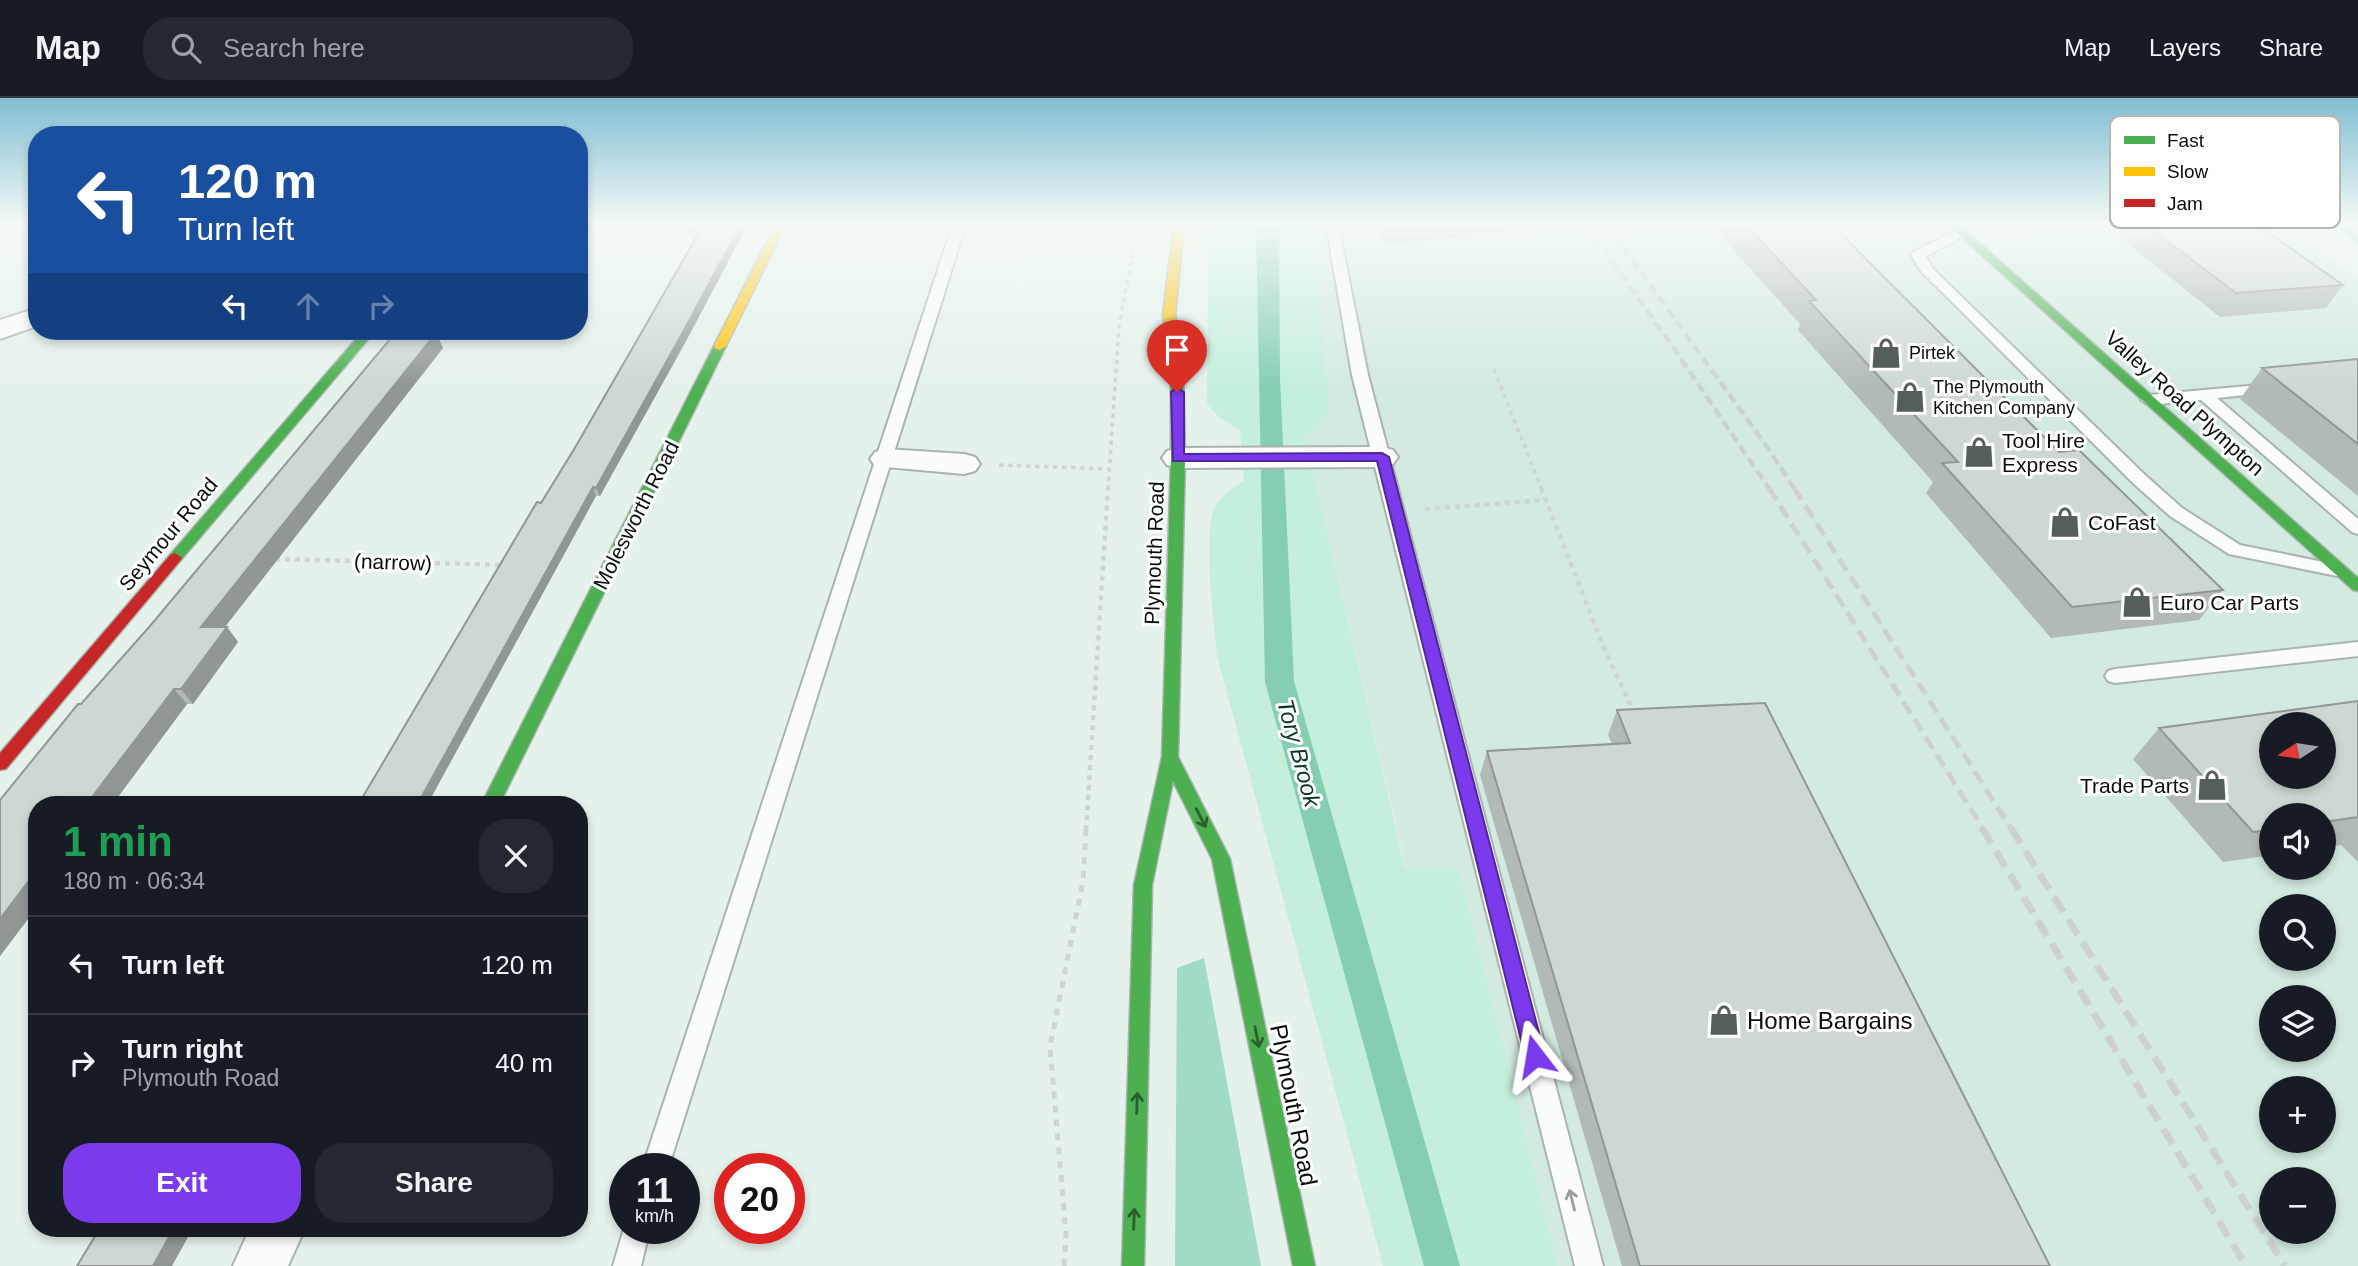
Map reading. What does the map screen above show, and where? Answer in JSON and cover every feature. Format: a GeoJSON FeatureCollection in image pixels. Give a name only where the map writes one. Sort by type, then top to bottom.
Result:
{"type":"FeatureCollection","features":[{"type":"Feature","properties":{"kind":"street","name":"Molesworth Road"},"geometry":{"type":"LineString","coordinates":[[495,796],[754,279]]}},
{"type":"Feature","properties":{"kind":"street","name":"Plymouth Road"},"geometry":{"type":"LineString","coordinates":[[1133,1266],[1143,885],[1170,757],[1178,458],[1177,370],[1170,315],[1174,279]]}},
{"type":"Feature","properties":{"kind":"street","name":"Valley Road Plympton"},"geometry":{"type":"LineString","coordinates":[[2013,279],[2358,586]]}},
{"type":"Feature","properties":{"kind":"street"},"geometry":{"type":"LineString","coordinates":[[0,330],[28,319]]}},
{"type":"Feature","properties":{"kind":"street","name":"Seymour Road"},"geometry":{"type":"LineString","coordinates":[[0,764],[361,340]]}},
{"type":"Feature","properties":{"kind":"street"},"geometry":{"type":"LineString","coordinates":[[1178,458],[1382,457]]}},
{"type":"Feature","properties":{"kind":"street"},"geometry":{"type":"LineString","coordinates":[[886,458],[964,464]]}},
{"type":"Feature","properties":{"kind":"street","name":"Plymouth Road"},"geometry":{"type":"LineString","coordinates":[[1170,757],[1221,859],[1304,1266]]}},
{"type":"Feature","properties":{"kind":"street"},"geometry":{"type":"LineString","coordinates":[[260,1266],[274,1237]]}},
{"type":"Feature","properties":{"kind":"lane"},"geometry":{"type":"LineString","coordinates":[[660,1153],[943,279]]}},
{"type":"Feature","properties":{"kind":"lane"},"geometry":{"type":"LineString","coordinates":[[1342,279],[1360,375],[1589,1266]]}},
{"type":"Feature","properties":{"kind":"lane"},"geometry":{"type":"LineString","coordinates":[[1936,279],[2139,479],[2176,512],[2235,550],[2341,571]]}},
{"type":"Feature","properties":{"kind":"lane"},"geometry":{"type":"LineString","coordinates":[[2149,400],[2281,388]]}},
{"type":"Feature","properties":{"kind":"lane"},"geometry":{"type":"LineString","coordinates":[[2204,395],[2358,528]]}},
{"type":"Feature","properties":{"kind":"lane"},"geometry":{"type":"LineString","coordinates":[[2115,676],[2358,649]]}},
{"type":"Feature","properties":{"kind":"lane"},"geometry":{"type":"LineString","coordinates":[[627,1266],[633,1244]]}},
{"type":"Feature","properties":{"kind":"path"},"geometry":{"type":"LineString","coordinates":[[1064,1266],[1066,1234],[1050,1047],[1083,881],[1119,326],[1128,279]]}},
{"type":"Feature","properties":{"kind":"path"},"geometry":{"type":"LineString","coordinates":[[1494,369],[1604,648],[1637,718]]}},
{"type":"Feature","properties":{"kind":"path"},"geometry":{"type":"LineString","coordinates":[[964,464],[1110,469]]}},
{"type":"Feature","properties":{"kind":"path"},"geometry":{"type":"LineString","coordinates":[[1396,510],[1545,500]]}},
{"type":"Feature","properties":{"kind":"path","name":"(narrow)"},"geometry":{"type":"LineString","coordinates":[[274,559],[511,566]]}},
{"type":"Feature","properties":{"kind":"shaded area"},"geometry":{"type":"Polygon","coordinates":[[[1208,279],[1318,279],[1330,413],[1306,438],[1405,868],[1459,868],[1558,1266],[1383,1266],[1217,656],[1209,557],[1211,520],[1221,499],[1244,481],[1240,430],[1220,418],[1207,404],[1208,279]]]}},
{"type":"Feature","properties":{"kind":"shaded area"},"geometry":{"type":"Polygon","coordinates":[[[1318,279],[2358,279],[2358,1266],[1558,1266],[1459,868],[1406,868],[1306,438],[1330,413],[1318,279]]]}},
{"type":"Feature","properties":{"kind":"shaded area"},"geometry":{"type":"Polygon","coordinates":[[[1204,958],[1261,1266],[1175,1266],[1177,968],[1204,958]]]}},
{"type":"Feature","properties":{"kind":"water","name":"Tory Brook"},"geometry":{"type":"Polygon","coordinates":[[[1257,279],[1279,279],[1280,379],[1294,681],[1460,1266],[1424,1266],[1265,682],[1257,279]]]}},
{"type":"Feature","properties":{"kind":"building"},"geometry":{"type":"Polygon","coordinates":[[[673,279],[712,279],[422,796],[363,796],[537,502],[541,503],[673,279]]]}},
{"type":"Feature","properties":{"kind":"building"},"geometry":{"type":"Polygon","coordinates":[[[1796,279],[1886,279],[2059,452],[2079,450],[2223,590],[2072,607],[1942,463],[1958,462],[1809,301],[1816,300],[1796,279]]]}},
{"type":"Feature","properties":{"kind":"building"},"geometry":{"type":"Polygon","coordinates":[[[2217,279],[2334,279],[2343,285],[2236,293],[2217,279]]]}},
{"type":"Feature","properties":{"kind":"building"},"geometry":{"type":"Polygon","coordinates":[[[389,340],[430,340],[201,627],[227,627],[181,689],[174,689],[93,796],[28,796],[28,882],[0,919],[0,800],[78,704],[81,704],[150,626],[389,340]]]}},
{"type":"Feature","properties":{"kind":"building"},"geometry":{"type":"Polygon","coordinates":[[[2358,359],[2358,444],[2262,368],[2358,359]]]}},
{"type":"Feature","properties":{"kind":"building"},"geometry":{"type":"Polygon","coordinates":[[[2358,701],[2358,817],[2336,820],[2336,803],[2259,803],[2259,831],[2253,832],[2159,728],[2259,714],[2259,789],[2336,789],[2336,712],[2277,712],[2358,701]]]}},
{"type":"Feature","properties":{"kind":"building","name":"Home Bargains"},"geometry":{"type":"Polygon","coordinates":[[[1765,703],[2050,1266],[1640,1266],[1487,751],[1630,743],[1617,710],[1765,703]]]}},
{"type":"Feature","properties":{"kind":"building"},"geometry":{"type":"Polygon","coordinates":[[[95,1237],[169,1237],[153,1266],[77,1266],[95,1237]]]}},
{"type":"Feature","properties":{"kind":"railway"},"geometry":{"type":"LineString","coordinates":[[1625,279],[1770,490]]}},
{"type":"Feature","properties":{"kind":"railway"},"geometry":{"type":"LineString","coordinates":[[1645,279],[1768,448],[1795,490]]}},
{"type":"Feature","properties":{"kind":"railway"},"geometry":{"type":"LineString","coordinates":[[1769,488],[1984,830]]}},
{"type":"Feature","properties":{"kind":"railway"},"geometry":{"type":"LineString","coordinates":[[1794,488],[2012,830]]}},
{"type":"Feature","properties":{"kind":"railway"},"geometry":{"type":"LineString","coordinates":[[1982,828],[2246,1266]]}},
{"type":"Feature","properties":{"kind":"railway"},"geometry":{"type":"LineString","coordinates":[[2011,828],[2285,1266]]}},
{"type":"Feature","properties":{"kind":"traffic: fast"},"geometry":{"type":"LineString","coordinates":[[2013,279],[2358,586]]}},
{"type":"Feature","properties":{"kind":"traffic: fast"},"geometry":{"type":"LineString","coordinates":[[175,558],[361,340]]}},
{"type":"Feature","properties":{"kind":"traffic: fast"},"geometry":{"type":"LineString","coordinates":[[495,796],[720,346]]}},
{"type":"Feature","properties":{"kind":"traffic: fast"},"geometry":{"type":"LineString","coordinates":[[1133,1266],[1143,885],[1170,757],[1178,458],[1177,370],[1174,348]]}},
{"type":"Feature","properties":{"kind":"traffic: fast"},"geometry":{"type":"LineString","coordinates":[[1170,757],[1221,859],[1304,1266]]}},
{"type":"Feature","properties":{"kind":"traffic: slow"},"geometry":{"type":"LineString","coordinates":[[720,346],[754,279]]}},
{"type":"Feature","properties":{"kind":"traffic: slow"},"geometry":{"type":"LineString","coordinates":[[1173,279],[1169,315],[1174,348]]}},
{"type":"Feature","properties":{"kind":"traffic: jam"},"geometry":{"type":"LineString","coordinates":[[0,764],[175,558]]}},
{"type":"Feature","properties":{"kind":"place","name":"Pirtek"},"geometry":{"type":"Point","coordinates":[1886,353]}},
{"type":"Feature","properties":{"kind":"place","name":"The Plymouth Kitchen Company"},"geometry":{"type":"Point","coordinates":[1910,397]}},
{"type":"Feature","properties":{"kind":"place","name":"Tool Hire Express"},"geometry":{"type":"Point","coordinates":[1979,452]}},
{"type":"Feature","properties":{"kind":"place","name":"CoFast"},"geometry":{"type":"Point","coordinates":[2065,522]}},
{"type":"Feature","properties":{"kind":"place","name":"Euro Car Parts"},"geometry":{"type":"Point","coordinates":[2137,602]}},
{"type":"Feature","properties":{"kind":"place","name":"Trade Parts"},"geometry":{"type":"Point","coordinates":[2212,785]}},
{"type":"Feature","properties":{"kind":"place","name":"Home Bargains"},"geometry":{"type":"Point","coordinates":[1724,1020]}},
{"type":"Feature","properties":{"kind":"route"},"geometry":{"type":"LineString","coordinates":[[1177,392],[1178,458],[1382,457],[1535,1056]]}}]}
